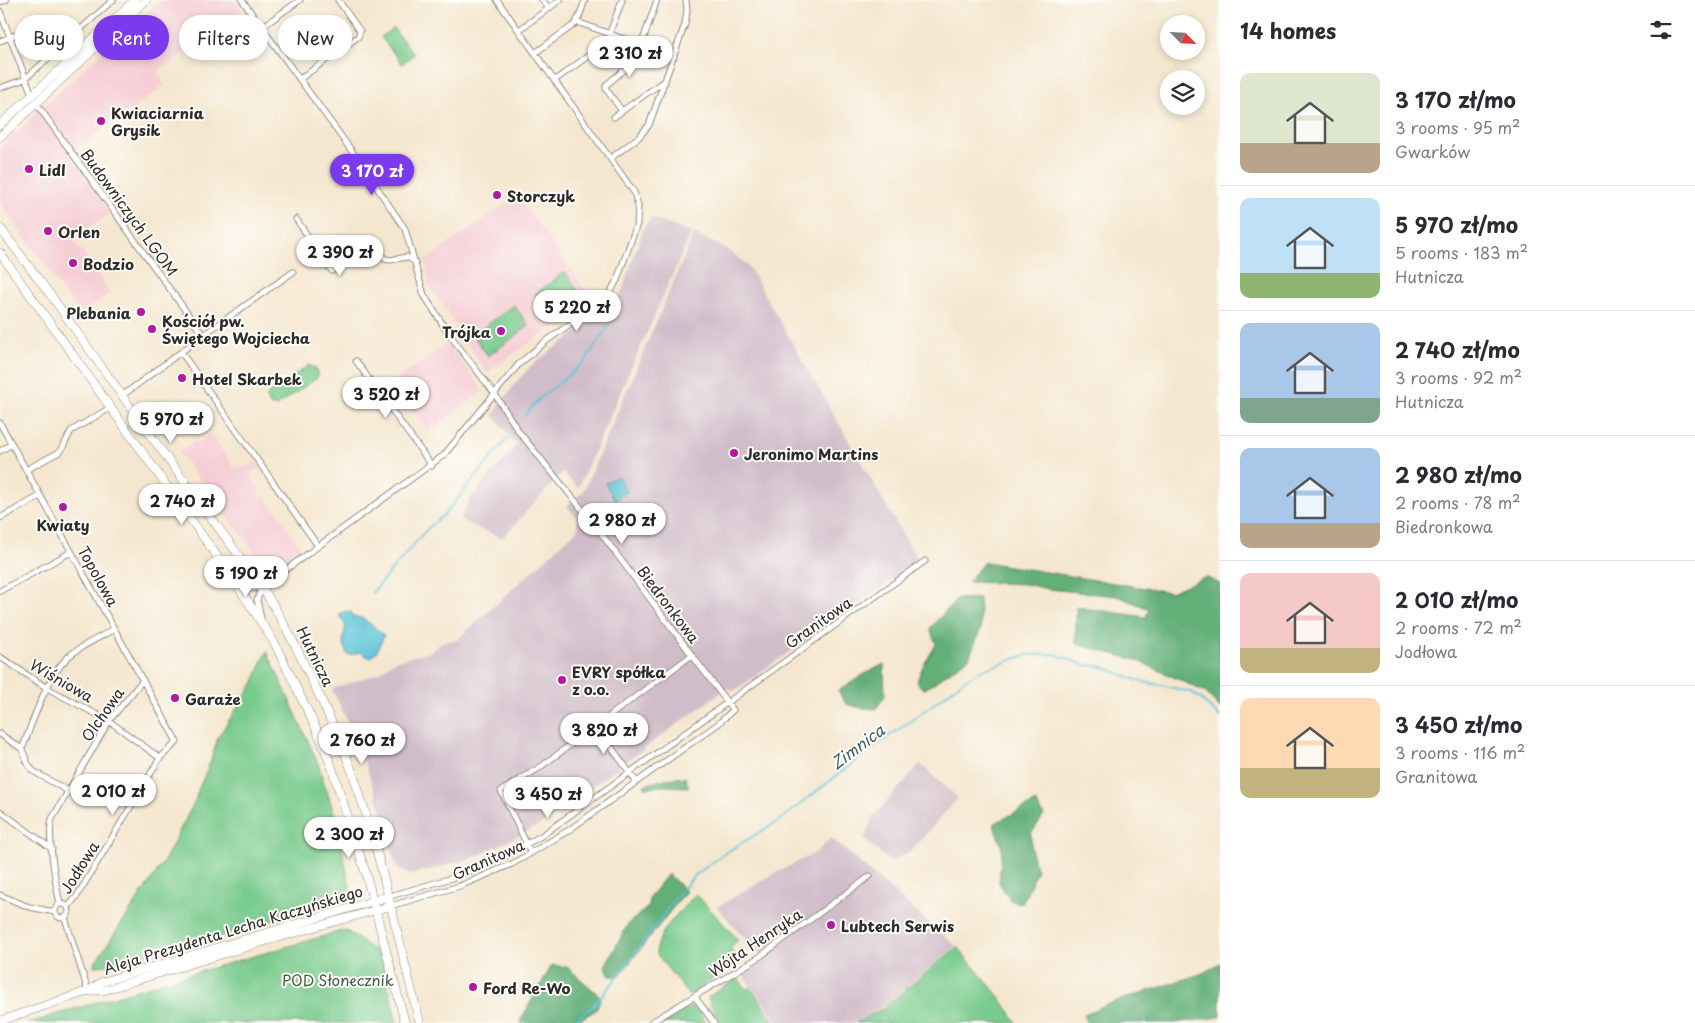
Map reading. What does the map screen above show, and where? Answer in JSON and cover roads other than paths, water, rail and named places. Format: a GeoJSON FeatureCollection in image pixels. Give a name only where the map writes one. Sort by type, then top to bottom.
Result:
{"type":"FeatureCollection","features":[{"type":"Feature","properties":{"kind":"main road"},"geometry":{"type":"LineString","coordinates":[[0,125],[135,0]]}},
{"type":"Feature","properties":{"kind":"main road"},"geometry":{"type":"LineString","coordinates":[[0,137],[146,0]]}},
{"type":"Feature","properties":{"kind":"main road"},"geometry":{"type":"LineString","coordinates":[[32,95],[36,103]]}},
{"type":"Feature","properties":{"kind":"main road","name":"Hutnicza"},"geometry":{"type":"LineString","coordinates":[[0,228],[262,588],[297,647],[341,741],[364,808],[420,1023]]}},
{"type":"Feature","properties":{"kind":"main road","name":"Hutnicza"},"geometry":{"type":"LineString","coordinates":[[0,253],[234,580],[261,621],[285,663],[316,728],[349,820],[373,901],[405,1023]]}},
{"type":"Feature","properties":{"kind":"main road","name":"Aleja Prezydenta Lecha Kaczyńskiego"},"geometry":{"type":"LineString","coordinates":[[0,1021],[88,991],[102,982],[387,897]]}},
{"type":"Feature","properties":{"kind":"main road","name":"Aleja Prezydenta Lecha Kaczyńskiego"},"geometry":{"type":"LineString","coordinates":[[88,991],[104,990],[262,942],[390,906]]}},
{"type":"Feature","properties":{"kind":"street"},"geometry":{"type":"LineString","coordinates":[[0,2],[6,0]]}},
{"type":"Feature","properties":{"kind":"street"},"geometry":{"type":"LineString","coordinates":[[0,88],[25,78],[113,0]]}},
{"type":"Feature","properties":{"kind":"street","name":"Biedronkowa"},"geometry":{"type":"LineString","coordinates":[[242,0],[253,15]]}},
{"type":"Feature","properties":{"kind":"street"},"geometry":{"type":"LineString","coordinates":[[268,23],[300,0]]}},
{"type":"Feature","properties":{"kind":"street"},"geometry":{"type":"LineString","coordinates":[[300,79],[358,37],[360,30],[338,0]]}},
{"type":"Feature","properties":{"kind":"street"},"geometry":{"type":"LineString","coordinates":[[261,621],[256,600],[262,588],[432,466],[452,446],[519,364],[545,342],[602,302],[613,288],[637,224],[638,212],[632,187],[497,0]]}},
{"type":"Feature","properties":{"kind":"street"},"geometry":{"type":"LineString","coordinates":[[542,0],[549,8]]}},
{"type":"Feature","properties":{"kind":"street"},"geometry":{"type":"LineString","coordinates":[[519,30],[560,0]]}},
{"type":"Feature","properties":{"kind":"street"},"geometry":{"type":"LineString","coordinates":[[535,53],[577,22],[585,0]]}},
{"type":"Feature","properties":{"kind":"street"},"geometry":{"type":"LineString","coordinates":[[554,80],[605,44],[622,0]]}},
{"type":"Feature","properties":{"kind":"street"},"geometry":{"type":"LineString","coordinates":[[622,111],[606,88],[606,84],[634,63],[642,46],[657,0]]}},
{"type":"Feature","properties":{"kind":"street"},"geometry":{"type":"LineString","coordinates":[[611,158],[638,138],[653,118],[686,23],[686,0]]}},
{"type":"Feature","properties":{"kind":"street"},"geometry":{"type":"LineString","coordinates":[[0,11],[32,95]]}},
{"type":"Feature","properties":{"kind":"street"},"geometry":{"type":"LineString","coordinates":[[577,22],[674,57]]}},
{"type":"Feature","properties":{"kind":"street"},"geometry":{"type":"LineString","coordinates":[[0,40],[15,35]]}},
{"type":"Feature","properties":{"kind":"street","name":"Biedronkowa"},"geometry":{"type":"LineString","coordinates":[[268,35],[359,161],[405,229],[424,295],[449,334],[494,394],[519,432],[594,524],[732,710]]}},
{"type":"Feature","properties":{"kind":"street"},"geometry":{"type":"LineString","coordinates":[[614,117],[665,82]]}},
{"type":"Feature","properties":{"kind":"street","name":"Budowniczych LGOM"},"geometry":{"type":"LineString","coordinates":[[36,103],[204,336]]}},
{"type":"Feature","properties":{"kind":"street"},"geometry":{"type":"LineString","coordinates":[[296,219],[332,271],[372,243],[385,259],[407,257],[414,261]]}},
{"type":"Feature","properties":{"kind":"street"},"geometry":{"type":"LineString","coordinates":[[122,396],[293,272]]}},
{"type":"Feature","properties":{"kind":"street"},"geometry":{"type":"LineString","coordinates":[[181,352],[318,546]]}},
{"type":"Feature","properties":{"kind":"street"},"geometry":{"type":"LineString","coordinates":[[356,361],[432,466]]}},
{"type":"Feature","properties":{"kind":"street"},"geometry":{"type":"LineString","coordinates":[[26,470],[60,451],[71,431],[110,408]]}},
{"type":"Feature","properties":{"kind":"street","name":"Topolowa"},"geometry":{"type":"LineString","coordinates":[[0,423],[177,742]]}},
{"type":"Feature","properties":{"kind":"street"},"geometry":{"type":"LineString","coordinates":[[0,451],[12,444]]}},
{"type":"Feature","properties":{"kind":"street"},"geometry":{"type":"LineString","coordinates":[[0,518],[40,496]]}},
{"type":"Feature","properties":{"kind":"street"},"geometry":{"type":"LineString","coordinates":[[0,591],[71,552]]}},
{"type":"Feature","properties":{"kind":"street","name":"Granitowa"},"geometry":{"type":"LineString","coordinates":[[387,897],[455,877],[505,856],[549,831],[726,702],[925,561]]}},
{"type":"Feature","properties":{"kind":"street"},"geometry":{"type":"LineString","coordinates":[[234,580],[251,589],[262,588]]}},
{"type":"Feature","properties":{"kind":"street"},"geometry":{"type":"LineString","coordinates":[[22,749],[47,688],[68,658],[114,629]]}},
{"type":"Feature","properties":{"kind":"street"},"geometry":{"type":"LineString","coordinates":[[531,854],[501,791],[540,768],[692,655]]}},
{"type":"Feature","properties":{"kind":"street","name":"Wiśniowa"},"geometry":{"type":"LineString","coordinates":[[0,657],[47,688],[109,721],[160,758]]}},
{"type":"Feature","properties":{"kind":"street","name":"Olchowa"},"geometry":{"type":"LineString","coordinates":[[60,904],[52,849],[51,823],[109,721],[143,680]]}},
{"type":"Feature","properties":{"kind":"street","name":"Granitowa"},"geometry":{"type":"LineString","coordinates":[[390,906],[460,886],[504,868],[531,854],[569,830],[718,724],[732,710]]}},
{"type":"Feature","properties":{"kind":"street"},"geometry":{"type":"LineString","coordinates":[[595,726],[636,781]]}},
{"type":"Feature","properties":{"kind":"street"},"geometry":{"type":"LineString","coordinates":[[0,734],[22,749],[33,771],[68,791]]}},
{"type":"Feature","properties":{"kind":"street","name":"Jodłowa"},"geometry":{"type":"LineString","coordinates":[[68,907],[77,896],[160,758],[177,742]]}},
{"type":"Feature","properties":{"kind":"street"},"geometry":{"type":"LineString","coordinates":[[0,811],[52,849]]}},
{"type":"Feature","properties":{"kind":"street","name":"Wójta Henryka"},"geometry":{"type":"LineString","coordinates":[[650,1023],[758,958],[870,876]]}},
{"type":"Feature","properties":{"kind":"street"},"geometry":{"type":"LineString","coordinates":[[0,895],[23,906],[55,912],[60,918],[65,918]]}},
{"type":"Feature","properties":{"kind":"street"},"geometry":{"type":"LineString","coordinates":[[55,912],[56,907],[60,904],[68,907],[69,913],[65,918]]}},
{"type":"Feature","properties":{"kind":"street"},"geometry":{"type":"LineString","coordinates":[[65,918],[88,991]]}},
{"type":"Feature","properties":{"kind":"street"},"geometry":{"type":"LineString","coordinates":[[695,997],[714,1023]]}},
{"type":"Feature","properties":{"kind":"water"},"geometry":{"type":"Polygon","coordinates":[[[618,476],[627,492],[615,500],[605,483],[618,476]]]}},
{"type":"Feature","properties":{"kind":"water"},"geometry":{"type":"Polygon","coordinates":[[[345,611],[351,612],[353,617],[363,618],[384,635],[377,651],[370,658],[360,652],[347,654],[343,641],[345,624],[340,617],[340,614],[345,611]]]}},
{"type":"Feature","properties":{"kind":"waterway"},"geometry":{"type":"LineString","coordinates":[[524,416],[540,398],[585,362],[610,323]]}},
{"type":"Feature","properties":{"kind":"waterway"},"geometry":{"type":"LineString","coordinates":[[372,593],[427,529],[445,514],[508,438]]}},
{"type":"Feature","properties":{"kind":"waterway","name":"Zimnica"},"geometry":{"type":"LineString","coordinates":[[572,1023],[594,1005],[611,985],[694,876],[725,853],[780,820],[873,747],[979,671],[1026,655],[1055,654],[1085,665],[1103,667],[1139,681],[1191,692],[1220,717]]}},
{"type":"Feature","properties":{"kind":"place","name":"Kwiaciarnia Grysik"},"geometry":{"type":"Point","coordinates":[101,121]}},
{"type":"Feature","properties":{"kind":"place","name":"Lidl"},"geometry":{"type":"Point","coordinates":[29,169]}},
{"type":"Feature","properties":{"kind":"place","name":"Storczyk"},"geometry":{"type":"Point","coordinates":[497,195]}},
{"type":"Feature","properties":{"kind":"place","name":"Orlen"},"geometry":{"type":"Point","coordinates":[48,231]}},
{"type":"Feature","properties":{"kind":"place","name":"Bodzio"},"geometry":{"type":"Point","coordinates":[73,263]}},
{"type":"Feature","properties":{"kind":"place","name":"Plebania"},"geometry":{"type":"Point","coordinates":[141,312]}},
{"type":"Feature","properties":{"kind":"place","name":"Kościół pw. Świętego Wojciecha"},"geometry":{"type":"Point","coordinates":[152,329]}},
{"type":"Feature","properties":{"kind":"place","name":"Trójka"},"geometry":{"type":"Point","coordinates":[501,331]}},
{"type":"Feature","properties":{"kind":"place","name":"Hotel Skarbek"},"geometry":{"type":"Point","coordinates":[182,378]}},
{"type":"Feature","properties":{"kind":"place","name":"Jeronimo Martins"},"geometry":{"type":"Point","coordinates":[734,453]}},
{"type":"Feature","properties":{"kind":"place","name":"Kwiaty"},"geometry":{"type":"Point","coordinates":[63,507]}},
{"type":"Feature","properties":{"kind":"place","name":"EVRY spółka z o.o."},"geometry":{"type":"Point","coordinates":[562,680]}},
{"type":"Feature","properties":{"kind":"place","name":"Garaże"},"geometry":{"type":"Point","coordinates":[175,698]}},
{"type":"Feature","properties":{"kind":"place","name":"Lubtech Serwis"},"geometry":{"type":"Point","coordinates":[831,925]}},
{"type":"Feature","properties":{"kind":"place","name":"Ford Re-Wo"},"geometry":{"type":"Point","coordinates":[473,987]}},
{"type":"Feature","properties":{"kind":"park label","name":"POD Słonecznik"},"geometry":{"type":"Point","coordinates":[338,979]}}]}
